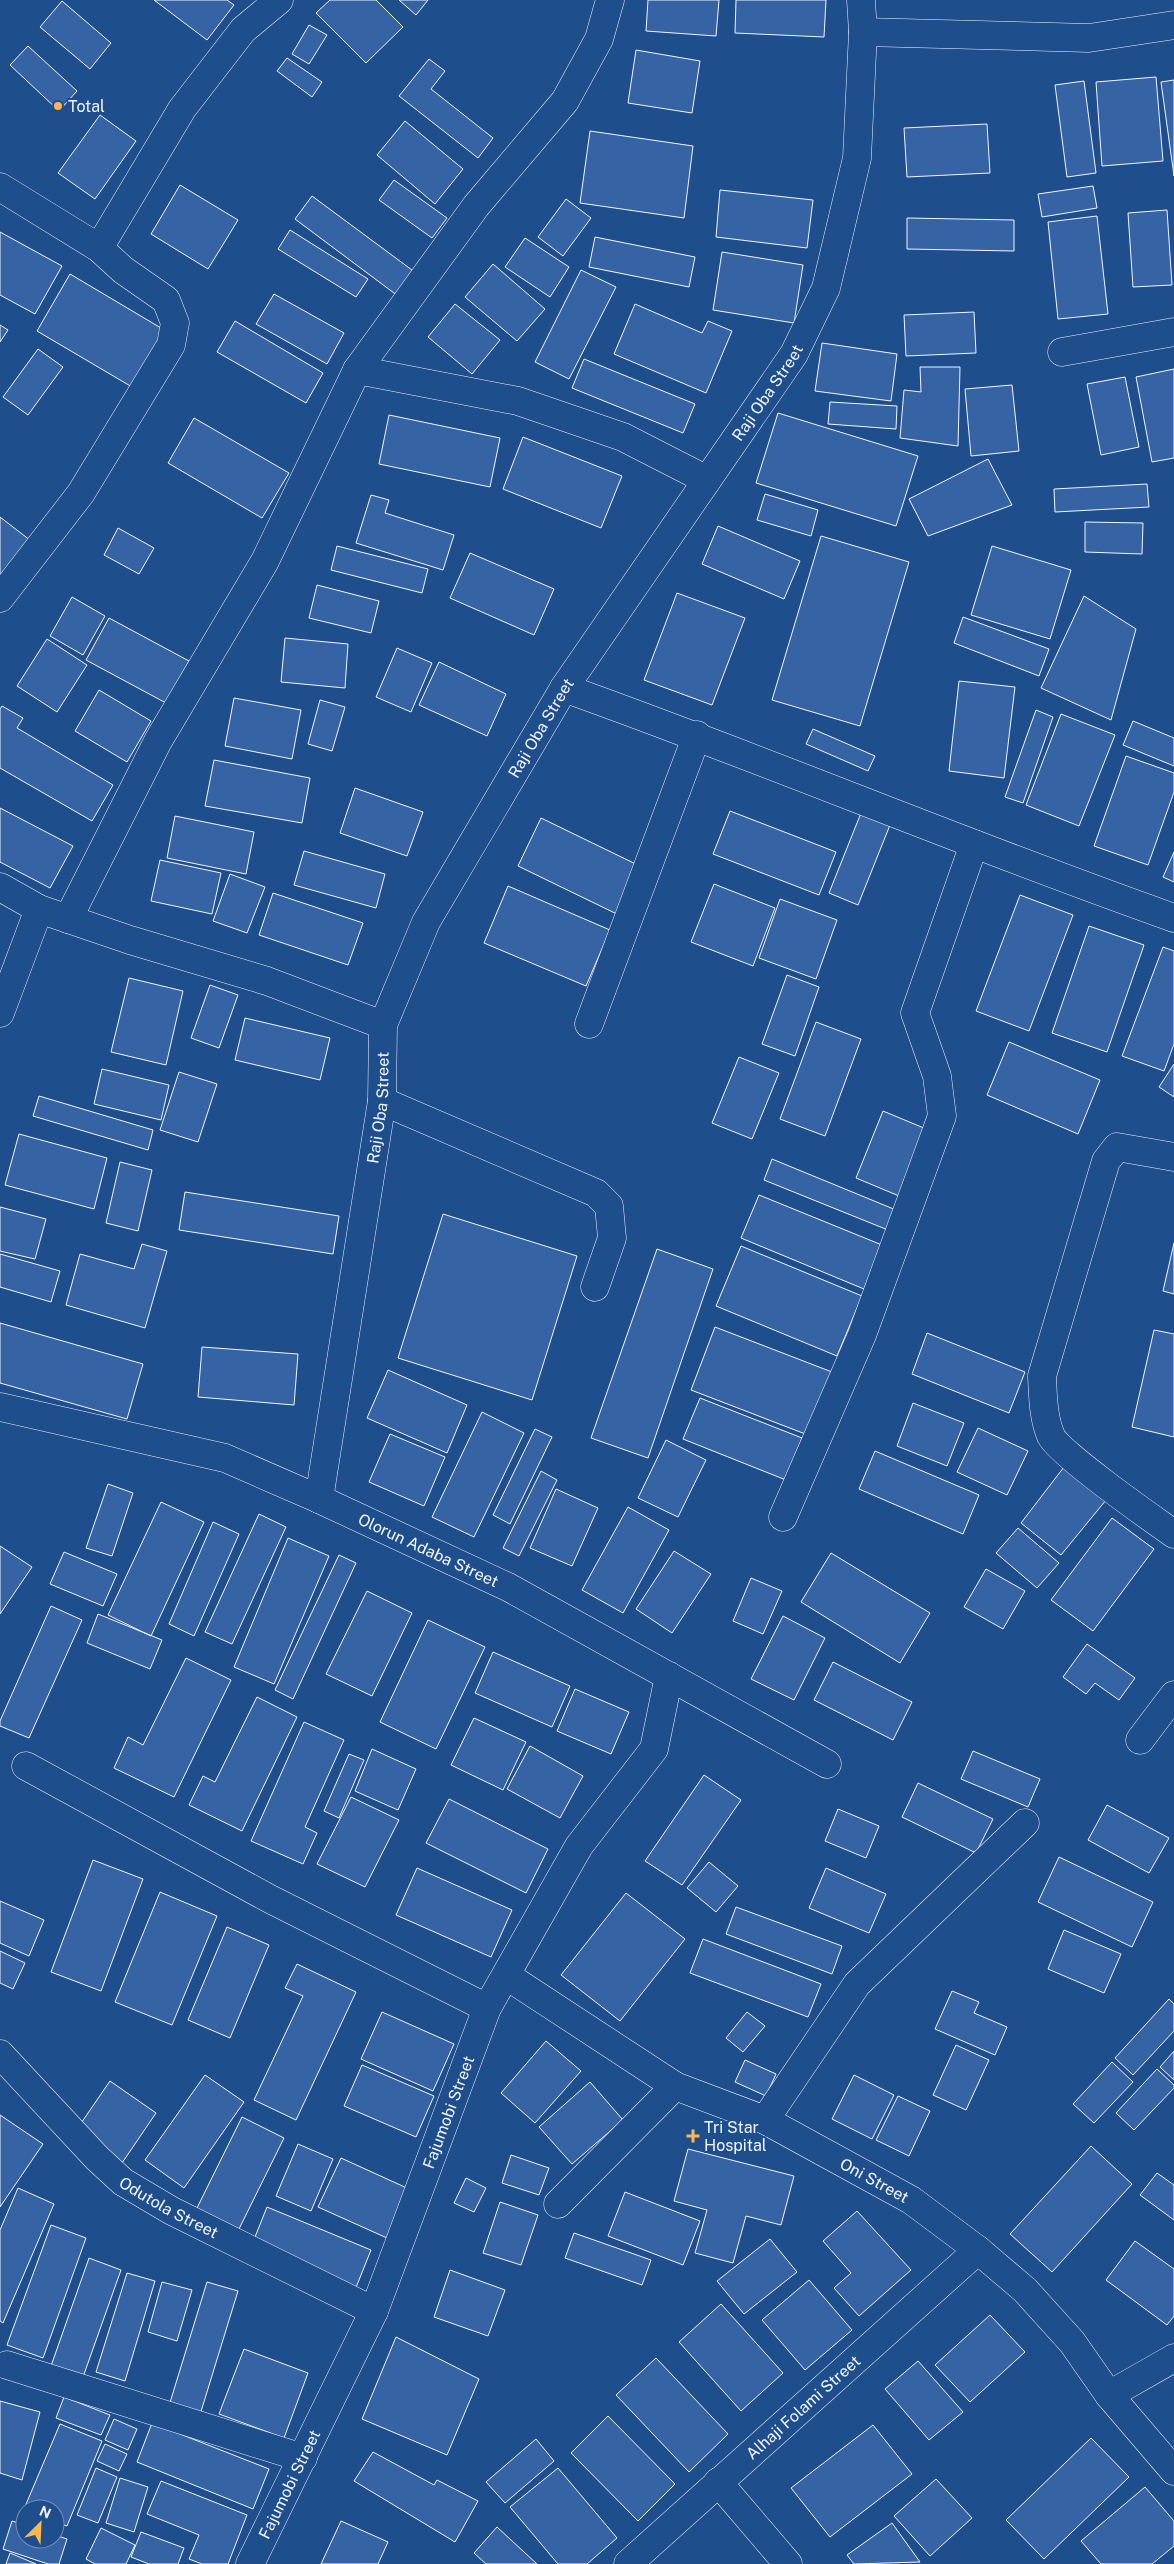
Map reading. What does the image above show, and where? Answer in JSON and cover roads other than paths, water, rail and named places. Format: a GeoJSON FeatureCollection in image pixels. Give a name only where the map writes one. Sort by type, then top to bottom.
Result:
{"type":"FeatureCollection","features":[{"type":"Feature","properties":{"kind":"street"},"geometry":{"type":"LineString","coordinates":[[99,248],[182,109],[243,30],[279,0]]}},
{"type":"Feature","properties":{"kind":"street"},"geometry":{"type":"LineString","coordinates":[[68,919],[158,741],[265,561],[357,370],[476,206],[565,101],[600,39],[610,0]]}},
{"type":"Feature","properties":{"kind":"street","name":"Raji Oba Street"},"geometry":{"type":"LineString","coordinates":[[319,1498],[382,1101],[383,1025],[426,922],[564,688],[794,354],[826,288],[857,158],[862,32],[861,0]]}},
{"type":"Feature","properties":{"kind":"street"},"geometry":{"type":"LineString","coordinates":[[862,32],[1089,38],[1174,25]]}},
{"type":"Feature","properties":{"kind":"street"},"geometry":{"type":"LineString","coordinates":[[0,187],[99,248],[123,270],[166,300],[175,323],[171,345],[81,493],[0,598]]}},
{"type":"Feature","properties":{"kind":"street"},"geometry":{"type":"LineString","coordinates":[[1062,352],[1174,332]]}},
{"type":"Feature","properties":{"kind":"street"},"geometry":{"type":"LineString","coordinates":[[357,370],[518,402],[623,437],[707,480]]}},
{"type":"Feature","properties":{"kind":"street"},"geometry":{"type":"LineString","coordinates":[[564,688],[697,735],[974,844],[1174,918]]}},
{"type":"Feature","properties":{"kind":"street"},"geometry":{"type":"LineString","coordinates":[[590,1024],[697,735]]}},
{"type":"Feature","properties":{"kind":"street"},"geometry":{"type":"LineString","coordinates":[[783,1517],[862,1336],[942,1116],[938,1076],[915,1013],[974,844]]}},
{"type":"Feature","properties":{"kind":"street"},"geometry":{"type":"LineString","coordinates":[[0,887],[39,909],[267,981],[383,1025]]}},
{"type":"Feature","properties":{"kind":"street"},"geometry":{"type":"LineString","coordinates":[[0,1013],[39,909]]}},
{"type":"Feature","properties":{"kind":"street"},"geometry":{"type":"LineString","coordinates":[[382,1101],[596,1193],[609,1206],[612,1238],[595,1287]]}},
{"type":"Feature","properties":{"kind":"street"},"geometry":{"type":"LineString","coordinates":[[1174,1157],[1117,1147],[1106,1161],[1042,1376],[1043,1408],[1051,1438],[1086,1469],[1174,1534]]}},
{"type":"Feature","properties":{"kind":"street","name":"Olorun Adaba Street"},"geometry":{"type":"LineString","coordinates":[[0,1407],[225,1458],[319,1498],[508,1587],[827,1764]]}},
{"type":"Feature","properties":{"kind":"street","name":"Fajumobi Street"},"geometry":{"type":"LineString","coordinates":[[250,2564],[374,2311],[487,2008],[507,1976],[579,1846],[654,1749],[669,1676]]}},
{"type":"Feature","properties":{"kind":"street"},"geometry":{"type":"LineString","coordinates":[[1140,1740],[1174,1695]]}},
{"type":"Feature","properties":{"kind":"street"},"geometry":{"type":"LineString","coordinates":[[26,1766],[270,1899],[487,2008]]}},
{"type":"Feature","properties":{"kind":"street"},"geometry":{"type":"LineString","coordinates":[[765,2120],[857,1984],[1025,1823]]}},
{"type":"Feature","properties":{"kind":"street","name":"Oni Street"},"geometry":{"type":"LineString","coordinates":[[507,1976],[675,2086],[765,2120],[911,2200],[978,2250],[1025,2290],[1072,2342],[1109,2395],[1174,2471]]}},
{"type":"Feature","properties":{"kind":"street","name":"Odutola Street"},"geometry":{"type":"LineString","coordinates":[[0,2054],[97,2158],[124,2182],[172,2211],[374,2311]]}},
{"type":"Feature","properties":{"kind":"street"},"geometry":{"type":"LineString","coordinates":[[558,2204],[675,2086]]}},
{"type":"Feature","properties":{"kind":"street","name":"Alhaji Folami Street"},"geometry":{"type":"LineString","coordinates":[[628,2564],[978,2250]]}},
{"type":"Feature","properties":{"kind":"street"},"geometry":{"type":"LineString","coordinates":[[1109,2395],[1174,2358]]}},
{"type":"Feature","properties":{"kind":"street"},"geometry":{"type":"LineString","coordinates":[[7,2365],[303,2458]]}},
{"type":"Feature","properties":{"kind":"street"},"geometry":{"type":"LineString","coordinates":[[718,2482],[788,2564]]}},
{"type":"Feature","properties":{"kind":"place","name":"Total"},"geometry":{"type":"Point","coordinates":[58,106]}},
{"type":"Feature","properties":{"kind":"place","name":"Tri Star Hospital"},"geometry":{"type":"Point","coordinates":[693,2136]}}]}
